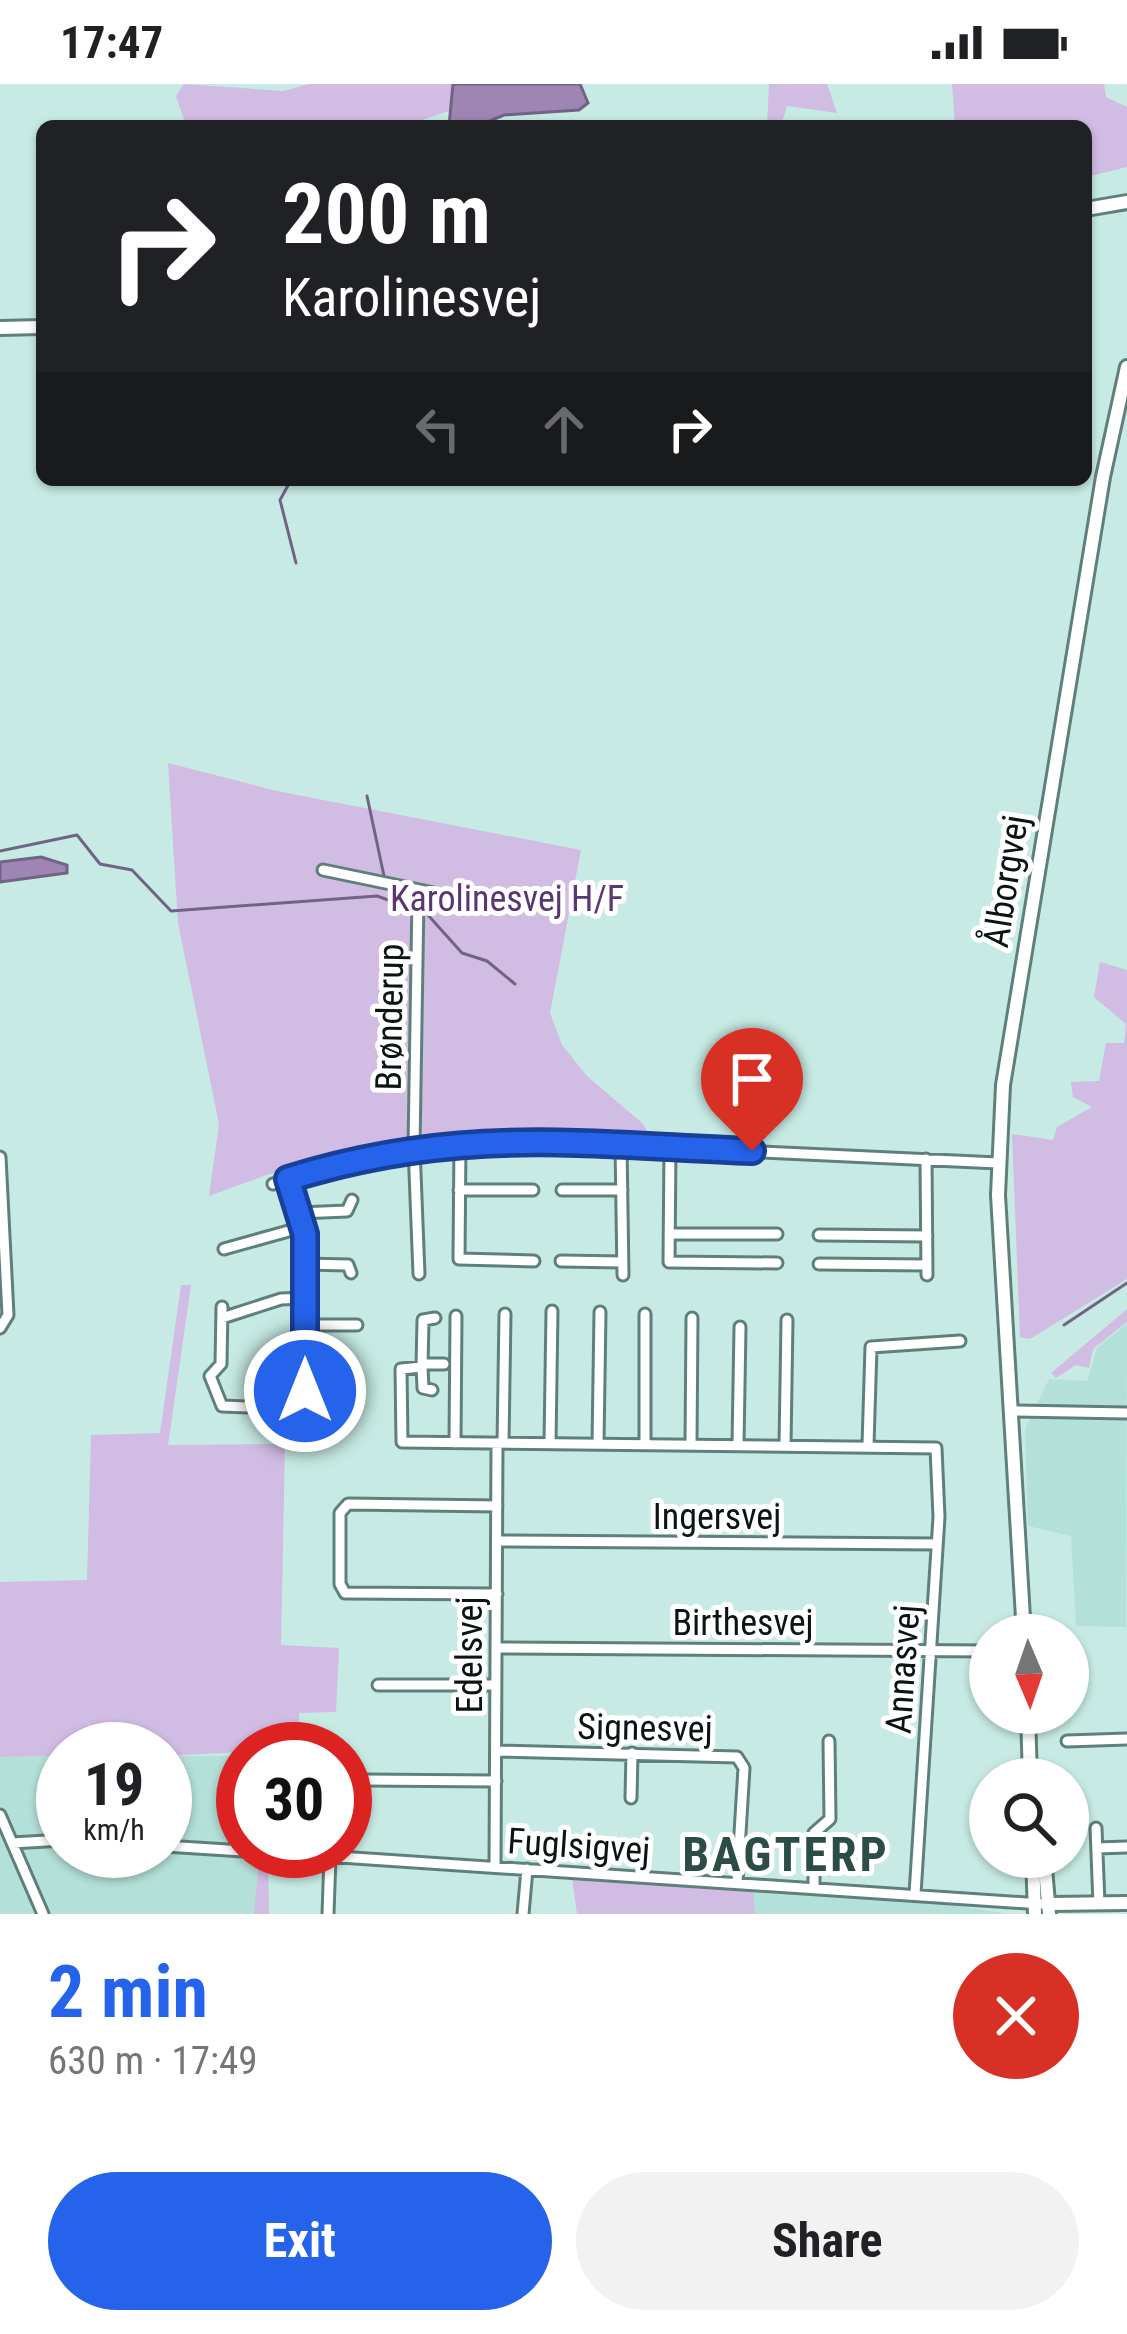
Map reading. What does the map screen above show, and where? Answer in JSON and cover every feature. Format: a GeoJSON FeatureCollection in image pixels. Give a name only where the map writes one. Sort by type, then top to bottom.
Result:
{"type":"FeatureCollection","features":[{"type":"Feature","properties":{"kind":"main road"},"geometry":{"type":"LineString","coordinates":[[1092,208],[1127,202]]}},
{"type":"Feature","properties":{"kind":"main road"},"geometry":{"type":"LineString","coordinates":[[0,328],[36,327]]}},
{"type":"Feature","properties":{"kind":"main road","name":"Ålborgvej"},"geometry":{"type":"LineString","coordinates":[[1022,1614],[998,1163],[1005,1069],[1099,498],[1127,367]]}},
{"type":"Feature","properties":{"kind":"main road"},"geometry":{"type":"LineString","coordinates":[[1037,1878],[1042,1909]]}},
{"type":"Feature","properties":{"kind":"main road"},"geometry":{"type":"LineString","coordinates":[[1042,1909],[1043,1878]]}},
{"type":"Feature","properties":{"kind":"main road"},"geometry":{"type":"LineString","coordinates":[[1042,1909],[1127,1904]]}},
{"type":"Feature","properties":{"kind":"street","name":"Brønderup"},"geometry":{"type":"LineString","coordinates":[[323,870],[434,893]]}},
{"type":"Feature","properties":{"kind":"street","name":"Brønderup"},"geometry":{"type":"LineString","coordinates":[[413,890],[418,897],[414,1147],[419,1274]]}},
{"type":"Feature","properties":{"kind":"street"},"geometry":{"type":"LineString","coordinates":[[273,1184],[414,1147],[460,1142],[998,1163]]}},
{"type":"Feature","properties":{"kind":"street"},"geometry":{"type":"LineString","coordinates":[[460,1142],[461,1261],[534,1261]]}},
{"type":"Feature","properties":{"kind":"street"},"geometry":{"type":"LineString","coordinates":[[561,1261],[622,1269],[621,1145]]}},
{"type":"Feature","properties":{"kind":"street"},"geometry":{"type":"LineString","coordinates":[[670,1148],[670,1263],[777,1263]]}},
{"type":"Feature","properties":{"kind":"street"},"geometry":{"type":"LineString","coordinates":[[0,1157],[8,1315],[0,1328]]}},
{"type":"Feature","properties":{"kind":"street"},"geometry":{"type":"LineString","coordinates":[[819,1264],[927,1270],[926,1159]]}},
{"type":"Feature","properties":{"kind":"street"},"geometry":{"type":"LineString","coordinates":[[288,1179],[303,1227],[305,1391]]}},
{"type":"Feature","properties":{"kind":"street"},"geometry":{"type":"LineString","coordinates":[[459,1190],[533,1190]]}},
{"type":"Feature","properties":{"kind":"street"},"geometry":{"type":"LineString","coordinates":[[562,1190],[622,1190]]}},
{"type":"Feature","properties":{"kind":"street"},"geometry":{"type":"LineString","coordinates":[[299,1213],[347,1211],[352,1200]]}},
{"type":"Feature","properties":{"kind":"street"},"geometry":{"type":"LineString","coordinates":[[224,1249],[303,1227]]}},
{"type":"Feature","properties":{"kind":"street"},"geometry":{"type":"LineString","coordinates":[[669,1234],[777,1234]]}},
{"type":"Feature","properties":{"kind":"street"},"geometry":{"type":"LineString","coordinates":[[819,1234],[927,1236]]}},
{"type":"Feature","properties":{"kind":"street"},"geometry":{"type":"LineString","coordinates":[[305,1264],[348,1264],[351,1273]]}},
{"type":"Feature","properties":{"kind":"street"},"geometry":{"type":"LineString","coordinates":[[305,1298],[222,1313],[221,1364],[210,1376],[213,1396],[224,1407],[245,1408],[260,1394],[265,1362],[305,1362]]}},
{"type":"Feature","properties":{"kind":"street"},"geometry":{"type":"LineString","coordinates":[[550,1444],[552,1311]]}},
{"type":"Feature","properties":{"kind":"street"},"geometry":{"type":"LineString","coordinates":[[598,1444],[600,1312]]}},
{"type":"Feature","properties":{"kind":"street"},"geometry":{"type":"LineString","coordinates":[[645,1313],[645,1444]]}},
{"type":"Feature","properties":{"kind":"street","name":"Edelsvej"},"geometry":{"type":"LineString","coordinates":[[495,1867],[497,1505],[505,1314]]}},
{"type":"Feature","properties":{"kind":"street"},"geometry":{"type":"LineString","coordinates":[[455,1443],[456,1316]]}},
{"type":"Feature","properties":{"kind":"street"},"geometry":{"type":"LineString","coordinates":[[432,1390],[423,1388],[423,1320],[435,1318]]}},
{"type":"Feature","properties":{"kind":"street"},"geometry":{"type":"LineString","coordinates":[[692,1318],[692,1444]]}},
{"type":"Feature","properties":{"kind":"street"},"geometry":{"type":"LineString","coordinates":[[785,1445],[787,1320]]}},
{"type":"Feature","properties":{"kind":"street"},"geometry":{"type":"LineString","coordinates":[[305,1324],[357,1325]]}},
{"type":"Feature","properties":{"kind":"street"},"geometry":{"type":"LineString","coordinates":[[738,1444],[740,1327]]}},
{"type":"Feature","properties":{"kind":"street"},"geometry":{"type":"LineString","coordinates":[[444,1364],[400,1370],[400,1440],[868,1445],[871,1347],[960,1341]]}},
{"type":"Feature","properties":{"kind":"street"},"geometry":{"type":"LineString","coordinates":[[1011,1411],[1127,1413]]}},
{"type":"Feature","properties":{"kind":"street","name":"Annasvej"},"geometry":{"type":"LineString","coordinates":[[868,1445],[936,1448],[938,1544],[915,1894]]}},
{"type":"Feature","properties":{"kind":"street"},"geometry":{"type":"LineString","coordinates":[[496,1594],[345,1593],[340,1584],[340,1513],[348,1504],[497,1505]]}},
{"type":"Feature","properties":{"kind":"street","name":"Ingersvej"},"geometry":{"type":"LineString","coordinates":[[497,1541],[938,1544]]}},
{"type":"Feature","properties":{"kind":"street","name":"Birthesvej"},"geometry":{"type":"LineString","coordinates":[[496,1648],[969,1651]]}},
{"type":"Feature","properties":{"kind":"street"},"geometry":{"type":"LineString","coordinates":[[378,1684],[496,1685]]}},
{"type":"Feature","properties":{"kind":"street"},"geometry":{"type":"LineString","coordinates":[[1066,1741],[1127,1739]]}},
{"type":"Feature","properties":{"kind":"street"},"geometry":{"type":"LineString","coordinates":[[814,1887],[814,1833],[830,1819],[829,1741]]}},
{"type":"Feature","properties":{"kind":"street","name":"Signesvej"},"geometry":{"type":"LineString","coordinates":[[496,1751],[728,1754],[742,1761],[736,1882]]}},
{"type":"Feature","properties":{"kind":"street"},"geometry":{"type":"LineString","coordinates":[[631,1798],[632,1753]]}},
{"type":"Feature","properties":{"kind":"street"},"geometry":{"type":"LineString","coordinates":[[372,1780],[496,1781]]}},
{"type":"Feature","properties":{"kind":"street"},"geometry":{"type":"LineString","coordinates":[[0,1815],[43,1914]]}},
{"type":"Feature","properties":{"kind":"street"},"geometry":{"type":"LineString","coordinates":[[1096,1828],[1099,1904]]}},
{"type":"Feature","properties":{"kind":"street"},"geometry":{"type":"LineString","coordinates":[[12,1843],[36,1842]]}},
{"type":"Feature","properties":{"kind":"street"},"geometry":{"type":"LineString","coordinates":[[1097,1848],[1127,1847]]}},
{"type":"Feature","properties":{"kind":"street","name":"Fuglsigvej"},"geometry":{"type":"LineString","coordinates":[[372,1860],[915,1894],[1042,1909]]}},
{"type":"Feature","properties":{"kind":"street"},"geometry":{"type":"LineString","coordinates":[[523,1914],[527,1869]]}},
{"type":"Feature","properties":{"kind":"street"},"geometry":{"type":"LineString","coordinates":[[328,1914],[329,1878]]}},
{"type":"Feature","properties":{"kind":"shaded area"},"geometry":{"type":"Polygon","coordinates":[[[453,84],[580,84],[588,103],[579,110],[450,120],[453,84]]]}},
{"type":"Feature","properties":{"kind":"shaded area"},"geometry":{"type":"Polygon","coordinates":[[[41,857],[67,865],[67,873],[0,882],[0,862],[41,857]]]}},
{"type":"Feature","properties":{"kind":"shaded area"},"geometry":{"type":"Polygon","coordinates":[[[1127,1324],[1126,1627],[1089,1626],[1089,1614],[1075,1614],[1071,1536],[1028,1526],[1025,1429],[1049,1379],[1087,1381],[1097,1348],[1127,1324]]]}},
{"type":"Feature","properties":{"kind":"shaded area"},"geometry":{"type":"Polygon","coordinates":[[[36,1756],[36,1878],[192,1878],[192,1756],[216,1756],[216,1878],[257,1878],[254,1914],[0,1914],[0,1757],[36,1756]]]}},
{"type":"Feature","properties":{"kind":"shaded area"},"geometry":{"type":"Polygon","coordinates":[[[753,1889],[920,1900],[1008,1914],[755,1914],[753,1889]]]}},
{"type":"Feature","properties":{"kind":"green space"},"geometry":{"type":"Polygon","coordinates":[[[184,84],[283,91],[309,84],[453,84],[452,110],[422,120],[184,120],[176,96],[184,84]]]}},
{"type":"Feature","properties":{"kind":"green space"},"geometry":{"type":"Polygon","coordinates":[[[769,84],[827,84],[837,113],[787,106],[783,120],[767,120],[769,84]]]}},
{"type":"Feature","properties":{"kind":"green space"},"geometry":{"type":"Polygon","coordinates":[[[952,84],[1104,84],[1106,97],[1127,107],[1127,167],[1092,176],[1092,120],[955,120],[952,84]]]}},
{"type":"Feature","properties":{"kind":"green space","name":"Karolinesvej H/F"},"geometry":{"type":"Polygon","coordinates":[[[168,763],[277,791],[581,850],[550,1013],[562,1045],[587,1076],[642,1123],[652,1139],[514,1133],[404,1139],[318,1159],[209,1196],[219,1124],[178,923],[168,763]]]}},
{"type":"Feature","properties":{"kind":"green space"},"geometry":{"type":"Polygon","coordinates":[[[1100,962],[1127,970],[1127,1279],[1030,1339],[1020,1337],[1012,1134],[1053,1140],[1057,1127],[1092,1107],[1073,1097],[1071,1082],[1099,1081],[1106,1043],[1124,1043],[1126,1024],[1094,997],[1100,962]]]}},
{"type":"Feature","properties":{"kind":"green space"},"geometry":{"type":"Polygon","coordinates":[[[181,1285],[191,1285],[168,1445],[285,1444],[281,1645],[339,1648],[336,1712],[299,1713],[299,1722],[216,1722],[216,1753],[192,1755],[192,1722],[36,1722],[36,1756],[0,1757],[0,1582],[87,1580],[91,1435],[160,1433],[181,1285]]]}},
{"type":"Feature","properties":{"kind":"green space"},"geometry":{"type":"Polygon","coordinates":[[[1127,1309],[1127,1322],[1093,1349],[1089,1368],[1076,1365],[1056,1378],[1051,1373],[1127,1309]]]}},
{"type":"Feature","properties":{"kind":"green space"},"geometry":{"type":"Polygon","coordinates":[[[257,1878],[268,1878],[269,1914],[254,1914],[257,1878]]]}},
{"type":"Feature","properties":{"kind":"green space"},"geometry":{"type":"Polygon","coordinates":[[[572,1879],[753,1889],[755,1914],[577,1914],[572,1879]]]}},
{"type":"Feature","properties":{"kind":"waterway"},"geometry":{"type":"LineString","coordinates":[[288,486],[280,500],[296,563]]}},
{"type":"Feature","properties":{"kind":"waterway"},"geometry":{"type":"LineString","coordinates":[[367,796],[384,876]]}},
{"type":"Feature","properties":{"kind":"waterway"},"geometry":{"type":"LineString","coordinates":[[0,851],[77,835],[100,864],[132,870],[171,911],[377,896],[410,908]]}},
{"type":"Feature","properties":{"kind":"waterway"},"geometry":{"type":"LineString","coordinates":[[427,914],[462,953],[487,961],[515,984]]}},
{"type":"Feature","properties":{"kind":"waterway"},"geometry":{"type":"LineString","coordinates":[[1064,1325],[1127,1283]]}},
{"type":"Feature","properties":{"kind":"district","name":"BAGTERP"},"geometry":{"type":"Point","coordinates":[786,1854]}},
{"type":"Feature","properties":{"kind":"route"},"geometry":{"type":"LineString","coordinates":[[305,1391],[305,1234],[288,1179],[386,1152],[460,1142],[542,1140],[752,1151]]}}]}
